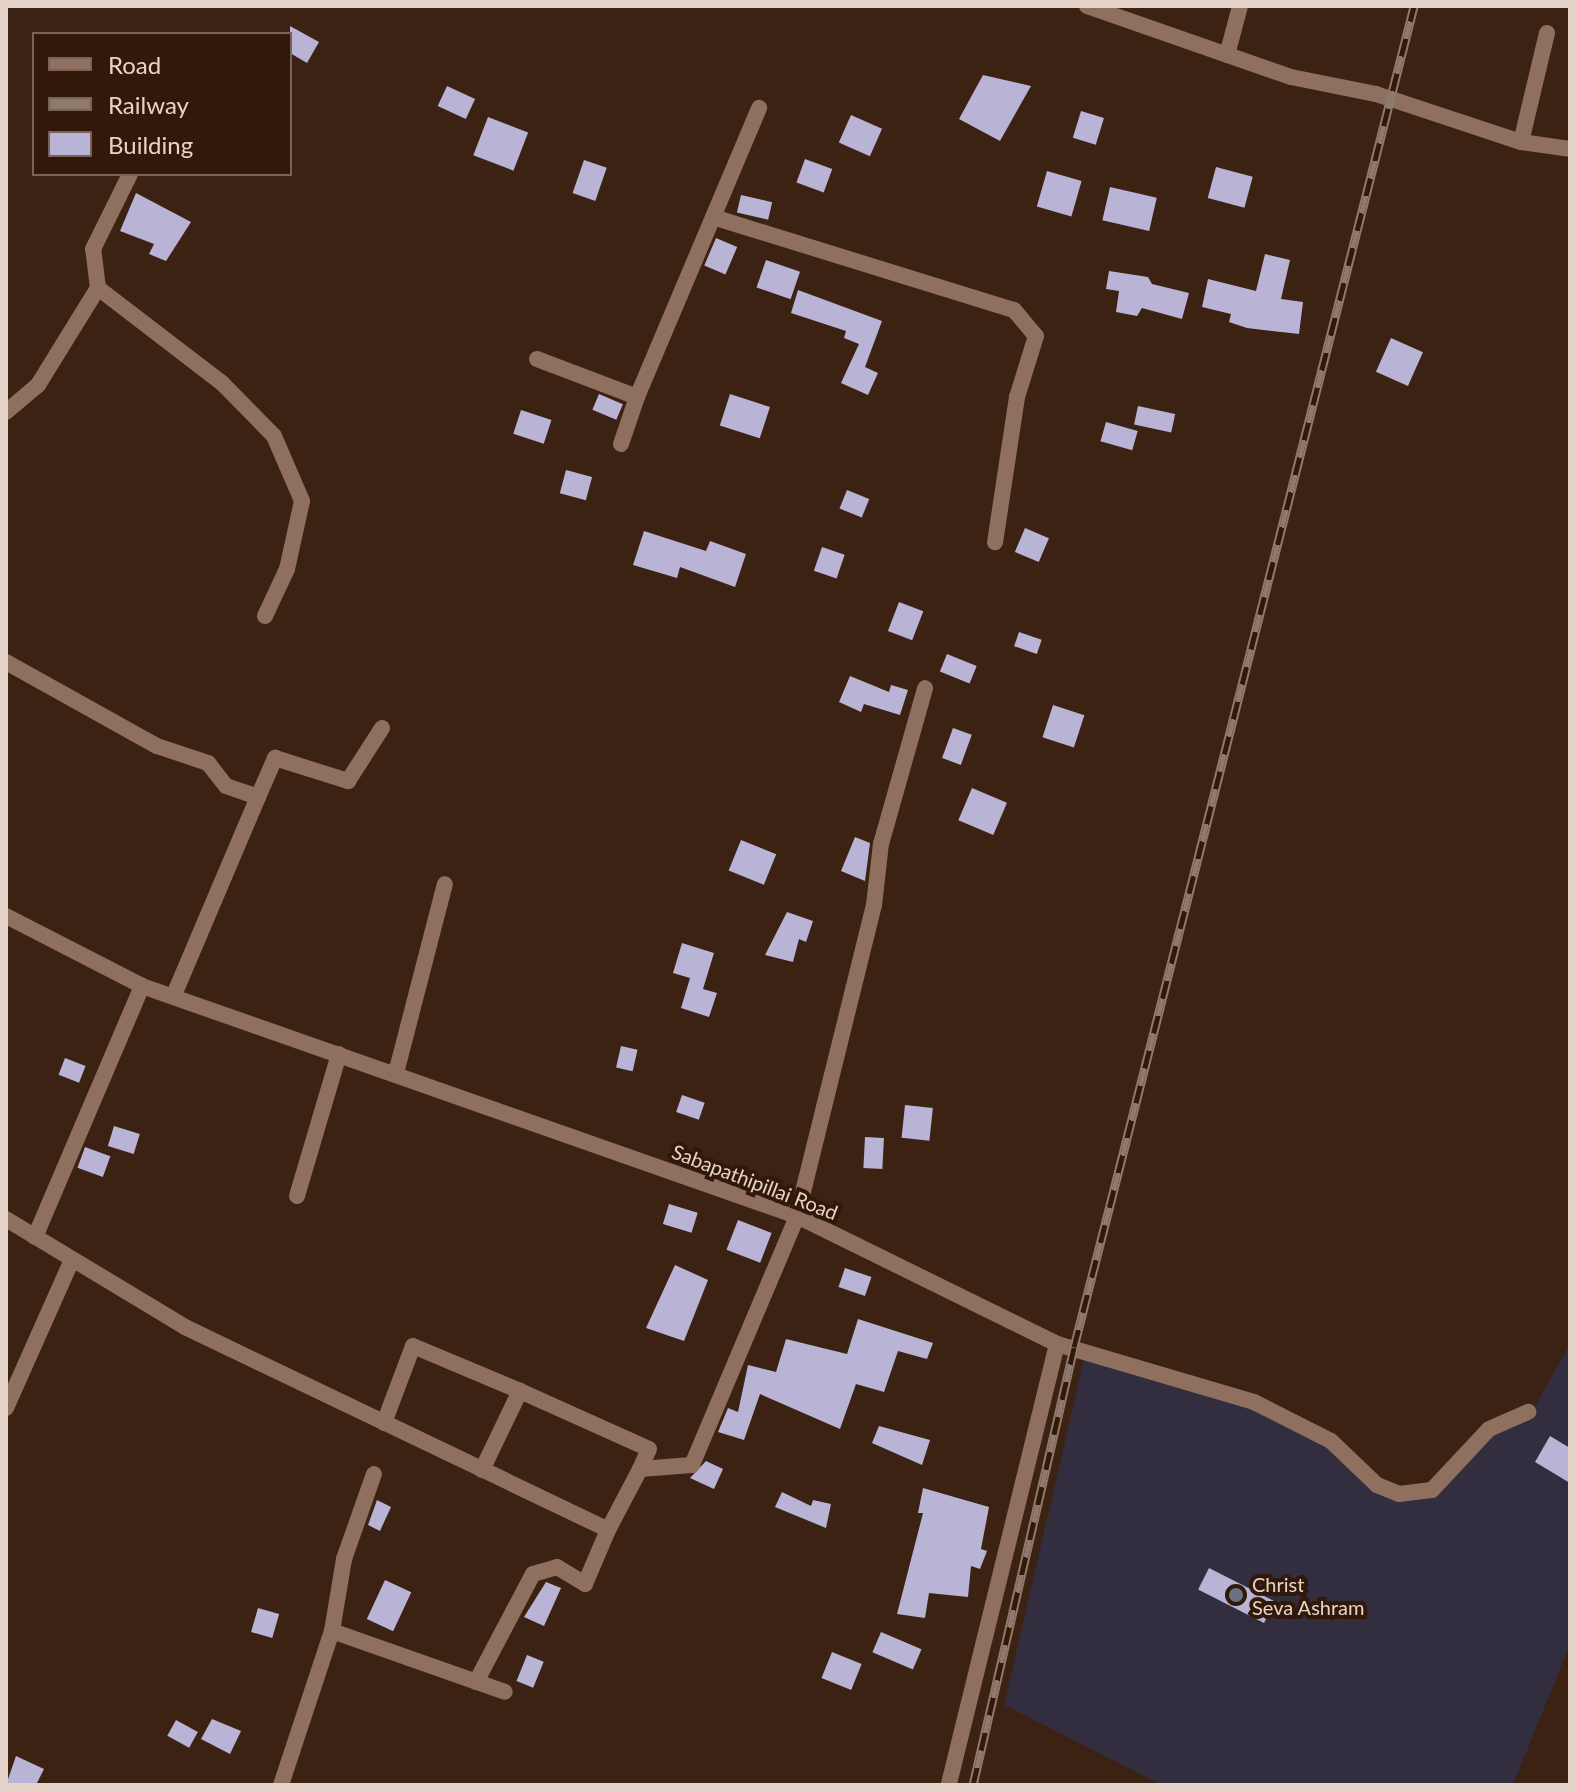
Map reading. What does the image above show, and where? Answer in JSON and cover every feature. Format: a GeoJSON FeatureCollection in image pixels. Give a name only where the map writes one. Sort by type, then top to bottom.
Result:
{"type":"FeatureCollection","features":[{"type":"Feature","properties":{"kind":"street"},"geometry":{"type":"LineString","coordinates":[[1087,6],[1291,77],[1376,94],[1521,142],[1570,149]]}},
{"type":"Feature","properties":{"kind":"street"},"geometry":{"type":"LineString","coordinates":[[1227,55],[1240,6]]}},
{"type":"Feature","properties":{"kind":"street"},"geometry":{"type":"LineString","coordinates":[[1521,142],[1547,33]]}},
{"type":"Feature","properties":{"kind":"street"},"geometry":{"type":"LineString","coordinates":[[621,444],[637,397],[759,108]]}},
{"type":"Feature","properties":{"kind":"street"},"geometry":{"type":"LineString","coordinates":[[6,412],[38,385],[98,288],[93,249],[129,176]]}},
{"type":"Feature","properties":{"kind":"street"},"geometry":{"type":"LineString","coordinates":[[713,217],[1014,310],[1036,336],[1017,397],[995,542]]}},
{"type":"Feature","properties":{"kind":"street"},"geometry":{"type":"LineString","coordinates":[[98,288],[222,383],[274,436],[302,501],[287,569],[265,616]]}},
{"type":"Feature","properties":{"kind":"street"},"geometry":{"type":"LineString","coordinates":[[537,359],[637,397]]}},
{"type":"Feature","properties":{"kind":"street"},"geometry":{"type":"LineString","coordinates":[[6,662],[157,746],[208,763],[226,786],[258,797]]}},
{"type":"Feature","properties":{"kind":"street"},"geometry":{"type":"LineString","coordinates":[[640,1469],[692,1465],[797,1216],[874,905],[881,844],[925,688]]}},
{"type":"Feature","properties":{"kind":"street"},"geometry":{"type":"LineString","coordinates":[[173,997],[275,758],[348,781],[382,728]]}},
{"type":"Feature","properties":{"kind":"street"},"geometry":{"type":"LineString","coordinates":[[396,1073],[445,884]]}},
{"type":"Feature","properties":{"kind":"street","name":"Sabapathipillai Road"},"geometry":{"type":"LineString","coordinates":[[6,916],[142,986],[797,1216],[1057,1344],[1254,1402],[1331,1441],[1377,1485],[1399,1494],[1432,1490],[1489,1429],[1528,1412]]}},
{"type":"Feature","properties":{"kind":"street"},"geometry":{"type":"LineString","coordinates":[[35,1237],[142,986]]}},
{"type":"Feature","properties":{"kind":"street"},"geometry":{"type":"LineString","coordinates":[[297,1196],[339,1054]]}},
{"type":"Feature","properties":{"kind":"street"},"geometry":{"type":"LineString","coordinates":[[6,1219],[185,1327],[608,1530]]}},
{"type":"Feature","properties":{"kind":"street"},"geometry":{"type":"LineString","coordinates":[[6,1408],[72,1260]]}},
{"type":"Feature","properties":{"kind":"street"},"geometry":{"type":"LineString","coordinates":[[949,1785],[1057,1344]]}},
{"type":"Feature","properties":{"kind":"street"},"geometry":{"type":"LineString","coordinates":[[384,1423],[413,1346],[649,1449],[585,1584],[557,1567],[533,1574],[476,1682]]}},
{"type":"Feature","properties":{"kind":"street"},"geometry":{"type":"LineString","coordinates":[[482,1470],[520,1391]]}},
{"type":"Feature","properties":{"kind":"street"},"geometry":{"type":"LineString","coordinates":[[281,1785],[332,1631],[344,1559],[374,1474]]}},
{"type":"Feature","properties":{"kind":"street"},"geometry":{"type":"LineString","coordinates":[[332,1631],[505,1692]]}},
{"type":"Feature","properties":{"kind":"shaded area"},"geometry":{"type":"Polygon","coordinates":[[[1570,1344],[1570,1644],[1513,1785],[1162,1785],[1004,1705],[1085,1355],[1253,1406],[1329,1445],[1375,1488],[1434,1494],[1491,1433],[1529,1417],[1570,1344]]]}},
{"type":"Feature","properties":{"kind":"building"},"geometry":{"type":"Polygon","coordinates":[[[290,26],[319,42],[307,63],[292,54],[290,26]]]}},
{"type":"Feature","properties":{"kind":"building"},"geometry":{"type":"Polygon","coordinates":[[[983,75],[1031,86],[1000,141],[959,119],[983,75]]]}},
{"type":"Feature","properties":{"kind":"building"},"geometry":{"type":"Polygon","coordinates":[[[447,86],[475,99],[466,119],[438,106],[447,86]]]}},
{"type":"Feature","properties":{"kind":"building"},"geometry":{"type":"Polygon","coordinates":[[[1081,111],[1104,118],[1096,145],[1073,138],[1081,111]]]}},
{"type":"Feature","properties":{"kind":"building"},"geometry":{"type":"Polygon","coordinates":[[[851,115],[882,129],[870,156],[839,142],[851,115]]]}},
{"type":"Feature","properties":{"kind":"building"},"geometry":{"type":"Polygon","coordinates":[[[488,117],[528,132],[513,171],[473,155],[488,117]]]}},
{"type":"Feature","properties":{"kind":"building"},"geometry":{"type":"Polygon","coordinates":[[[805,159],[832,169],[824,192],[796,182],[805,159]]]}},
{"type":"Feature","properties":{"kind":"building"},"geometry":{"type":"Polygon","coordinates":[[[584,160],[607,168],[595,201],[573,193],[584,160]]]}},
{"type":"Feature","properties":{"kind":"building"},"geometry":{"type":"Polygon","coordinates":[[[1216,167],[1253,177],[1244,208],[1208,198],[1216,167]]]}},
{"type":"Feature","properties":{"kind":"building"},"geometry":{"type":"Polygon","coordinates":[[[1047,171],[1082,181],[1071,216],[1037,207],[1047,171]]]}},
{"type":"Feature","properties":{"kind":"building"},"geometry":{"type":"Polygon","coordinates":[[[1110,187],[1157,198],[1149,231],[1102,220],[1110,187]]]}},
{"type":"Feature","properties":{"kind":"building"},"geometry":{"type":"Polygon","coordinates":[[[136,193],[191,222],[166,261],[149,254],[154,244],[120,231],[136,193]]]}},
{"type":"Feature","properties":{"kind":"building"},"geometry":{"type":"Polygon","coordinates":[[[741,195],[772,202],[768,220],[737,213],[741,195]]]}},
{"type":"Feature","properties":{"kind":"building"},"geometry":{"type":"Polygon","coordinates":[[[716,238],[737,247],[725,275],[704,266],[716,238]]]}},
{"type":"Feature","properties":{"kind":"building"},"geometry":{"type":"Polygon","coordinates":[[[1265,254],[1290,260],[1281,299],[1303,302],[1299,334],[1247,328],[1229,322],[1231,314],[1202,307],[1208,279],[1256,291],[1265,254]]]}},
{"type":"Feature","properties":{"kind":"building"},"geometry":{"type":"Polygon","coordinates":[[[766,260],[800,272],[791,299],[757,287],[766,260]]]}},
{"type":"Feature","properties":{"kind":"building"},"geometry":{"type":"Polygon","coordinates":[[[1109,271],[1148,277],[1152,284],[1189,293],[1182,319],[1142,308],[1137,316],[1116,312],[1119,291],[1106,289],[1109,271]]]}},
{"type":"Feature","properties":{"kind":"building"},"geometry":{"type":"Polygon","coordinates":[[[798,290],[882,321],[865,367],[878,373],[868,395],[841,383],[859,344],[844,338],[846,331],[791,313],[798,290]]]}},
{"type":"Feature","properties":{"kind":"building"},"geometry":{"type":"Polygon","coordinates":[[[1391,338],[1423,352],[1408,386],[1376,372],[1391,338]]]}},
{"type":"Feature","properties":{"kind":"building"},"geometry":{"type":"Polygon","coordinates":[[[599,394],[623,404],[616,420],[592,410],[599,394]]]}},
{"type":"Feature","properties":{"kind":"building"},"geometry":{"type":"Polygon","coordinates":[[[730,394],[770,407],[760,438],[720,425],[730,394]]]}},
{"type":"Feature","properties":{"kind":"building"},"geometry":{"type":"Polygon","coordinates":[[[1138,406],[1175,414],[1171,432],[1134,425],[1138,406]]]}},
{"type":"Feature","properties":{"kind":"building"},"geometry":{"type":"Polygon","coordinates":[[[521,410],[551,420],[544,444],[513,434],[521,410]]]}},
{"type":"Feature","properties":{"kind":"building"},"geometry":{"type":"Polygon","coordinates":[[[1106,422],[1138,431],[1132,450],[1100,441],[1106,422]]]}},
{"type":"Feature","properties":{"kind":"building"},"geometry":{"type":"Polygon","coordinates":[[[566,470],[592,477],[586,500],[560,493],[566,470]]]}},
{"type":"Feature","properties":{"kind":"building"},"geometry":{"type":"Polygon","coordinates":[[[847,490],[869,499],[862,518],[840,509],[847,490]]]}},
{"type":"Feature","properties":{"kind":"building"},"geometry":{"type":"Polygon","coordinates":[[[1025,528],[1049,538],[1039,562],[1015,552],[1025,528]]]}},
{"type":"Feature","properties":{"kind":"building"},"geometry":{"type":"Polygon","coordinates":[[[644,531],[706,551],[710,541],[746,554],[735,587],[680,567],[677,578],[633,565],[644,531]]]}},
{"type":"Feature","properties":{"kind":"building"},"geometry":{"type":"Polygon","coordinates":[[[822,547],[845,555],[837,578],[814,571],[822,547]]]}},
{"type":"Feature","properties":{"kind":"building"},"geometry":{"type":"Polygon","coordinates":[[[899,602],[923,611],[912,640],[888,631],[899,602]]]}},
{"type":"Feature","properties":{"kind":"building"},"geometry":{"type":"Polygon","coordinates":[[[1019,632],[1042,640],[1037,654],[1014,646],[1019,632]]]}},
{"type":"Feature","properties":{"kind":"building"},"geometry":{"type":"Polygon","coordinates":[[[947,654],[977,666],[970,684],[940,672],[947,654]]]}},
{"type":"Feature","properties":{"kind":"building"},"geometry":{"type":"Polygon","coordinates":[[[850,676],[889,692],[891,685],[908,690],[900,715],[864,704],[861,712],[839,702],[850,676]]]}},
{"type":"Feature","properties":{"kind":"building"},"geometry":{"type":"Polygon","coordinates":[[[1053,705],[1084,715],[1074,748],[1042,737],[1053,705]]]}},
{"type":"Feature","properties":{"kind":"building"},"geometry":{"type":"Polygon","coordinates":[[[953,728],[972,735],[961,765],[942,758],[953,728]]]}},
{"type":"Feature","properties":{"kind":"building"},"geometry":{"type":"Polygon","coordinates":[[[972,788],[1007,803],[993,835],[958,820],[972,788]]]}},
{"type":"Feature","properties":{"kind":"building"},"geometry":{"type":"Polygon","coordinates":[[[855,837],[870,843],[865,881],[841,871],[855,837]]]}},
{"type":"Feature","properties":{"kind":"building"},"geometry":{"type":"Polygon","coordinates":[[[741,840],[776,854],[764,885],[729,871],[741,840]]]}},
{"type":"Feature","properties":{"kind":"building"},"geometry":{"type":"Polygon","coordinates":[[[787,912],[813,921],[806,942],[799,939],[793,962],[765,955],[787,912]]]}},
{"type":"Feature","properties":{"kind":"building"},"geometry":{"type":"Polygon","coordinates":[[[682,943],[714,953],[703,989],[717,993],[709,1017],[681,1008],[690,978],[673,973],[682,943]]]}},
{"type":"Feature","properties":{"kind":"building"},"geometry":{"type":"Polygon","coordinates":[[[621,1046],[638,1050],[633,1071],[616,1067],[621,1046]]]}},
{"type":"Feature","properties":{"kind":"building"},"geometry":{"type":"Polygon","coordinates":[[[65,1058],[86,1066],[79,1083],[59,1075],[65,1058]]]}},
{"type":"Feature","properties":{"kind":"building"},"geometry":{"type":"Polygon","coordinates":[[[682,1095],[705,1103],[699,1120],[676,1112],[682,1095]]]}},
{"type":"Feature","properties":{"kind":"building"},"geometry":{"type":"Polygon","coordinates":[[[905,1105],[933,1108],[929,1141],[902,1138],[905,1105]]]}},
{"type":"Feature","properties":{"kind":"building"},"geometry":{"type":"Polygon","coordinates":[[[114,1126],[140,1134],[134,1154],[108,1146],[114,1126]]]}},
{"type":"Feature","properties":{"kind":"building"},"geometry":{"type":"Polygon","coordinates":[[[865,1137],[884,1138],[882,1169],[863,1168],[865,1137]]]}},
{"type":"Feature","properties":{"kind":"building"},"geometry":{"type":"Polygon","coordinates":[[[85,1147],[110,1156],[103,1177],[77,1168],[85,1147]]]}},
{"type":"Feature","properties":{"kind":"building"},"geometry":{"type":"Polygon","coordinates":[[[669,1204],[698,1213],[692,1233],[663,1224],[669,1204]]]}},
{"type":"Feature","properties":{"kind":"building"},"geometry":{"type":"Polygon","coordinates":[[[738,1220],[772,1233],[760,1263],[727,1250],[738,1220]]]}},
{"type":"Feature","properties":{"kind":"building"},"geometry":{"type":"Polygon","coordinates":[[[675,1265],[708,1280],[684,1341],[646,1328],[675,1265]]]}},
{"type":"Feature","properties":{"kind":"building"},"geometry":{"type":"Polygon","coordinates":[[[845,1268],[871,1277],[865,1296],[838,1287],[845,1268]]]}},
{"type":"Feature","properties":{"kind":"building"},"geometry":{"type":"Polygon","coordinates":[[[858,1319],[933,1343],[927,1359],[898,1351],[884,1392],[856,1384],[840,1429],[760,1394],[744,1440],[718,1432],[728,1408],[738,1412],[748,1365],[776,1372],[786,1339],[847,1354],[858,1319]]]}},
{"type":"Feature","properties":{"kind":"building"},"geometry":{"type":"Polygon","coordinates":[[[879,1426],[930,1440],[922,1465],[872,1443],[879,1426]]]}},
{"type":"Feature","properties":{"kind":"building"},"geometry":{"type":"Polygon","coordinates":[[[1550,1436],[1570,1448],[1570,1483],[1535,1462],[1550,1436]]]}},
{"type":"Feature","properties":{"kind":"building"},"geometry":{"type":"Polygon","coordinates":[[[706,1461],[723,1469],[714,1489],[690,1478],[706,1461]]]}},
{"type":"Feature","properties":{"kind":"building"},"geometry":{"type":"Polygon","coordinates":[[[923,1488],[989,1507],[981,1549],[987,1551],[980,1569],[971,1566],[968,1597],[929,1593],[925,1618],[897,1614],[923,1513],[918,1513],[923,1488]]]}},
{"type":"Feature","properties":{"kind":"building"},"geometry":{"type":"Polygon","coordinates":[[[782,1492],[811,1506],[813,1500],[831,1504],[826,1528],[775,1507],[782,1492]]]}},
{"type":"Feature","properties":{"kind":"building"},"geometry":{"type":"Polygon","coordinates":[[[377,1500],[391,1507],[380,1531],[368,1525],[377,1500]]]}},
{"type":"Feature","properties":{"kind":"building","name":"Christ Seva Ashram"},"geometry":{"type":"Polygon","coordinates":[[[1209,1568],[1275,1602],[1264,1623],[1198,1589],[1209,1568]]]}},
{"type":"Feature","properties":{"kind":"building"},"geometry":{"type":"Polygon","coordinates":[[[385,1580],[411,1592],[393,1631],[367,1619],[385,1580]]]}},
{"type":"Feature","properties":{"kind":"building"},"geometry":{"type":"Polygon","coordinates":[[[546,1582],[561,1588],[544,1626],[524,1617],[546,1582]]]}},
{"type":"Feature","properties":{"kind":"building"},"geometry":{"type":"Polygon","coordinates":[[[258,1608],[279,1614],[272,1638],[251,1632],[258,1608]]]}},
{"type":"Feature","properties":{"kind":"building"},"geometry":{"type":"Polygon","coordinates":[[[881,1632],[922,1649],[913,1669],[872,1652],[881,1632]]]}},
{"type":"Feature","properties":{"kind":"building"},"geometry":{"type":"Polygon","coordinates":[[[832,1652],[862,1664],[851,1690],[822,1678],[832,1652]]]}},
{"type":"Feature","properties":{"kind":"building"},"geometry":{"type":"Polygon","coordinates":[[[527,1655],[544,1662],[533,1688],[517,1681],[527,1655]]]}},
{"type":"Feature","properties":{"kind":"building"},"geometry":{"type":"Polygon","coordinates":[[[212,1719],[241,1731],[230,1754],[201,1739],[212,1719]]]}},
{"type":"Feature","properties":{"kind":"building"},"geometry":{"type":"Polygon","coordinates":[[[176,1720],[198,1732],[189,1748],[167,1736],[176,1720]]]}},
{"type":"Feature","properties":{"kind":"building"},"geometry":{"type":"Polygon","coordinates":[[[16,1756],[44,1769],[36,1785],[6,1785],[16,1756]]]}},
{"type":"Feature","properties":{"kind":"railway"},"geometry":{"type":"LineString","coordinates":[[973,1785],[1074,1347],[1414,6]]}},
{"type":"Feature","properties":{"kind":"place","name":"Christ Seva Ashram"},"geometry":{"type":"Point","coordinates":[1236,1595]}}]}
